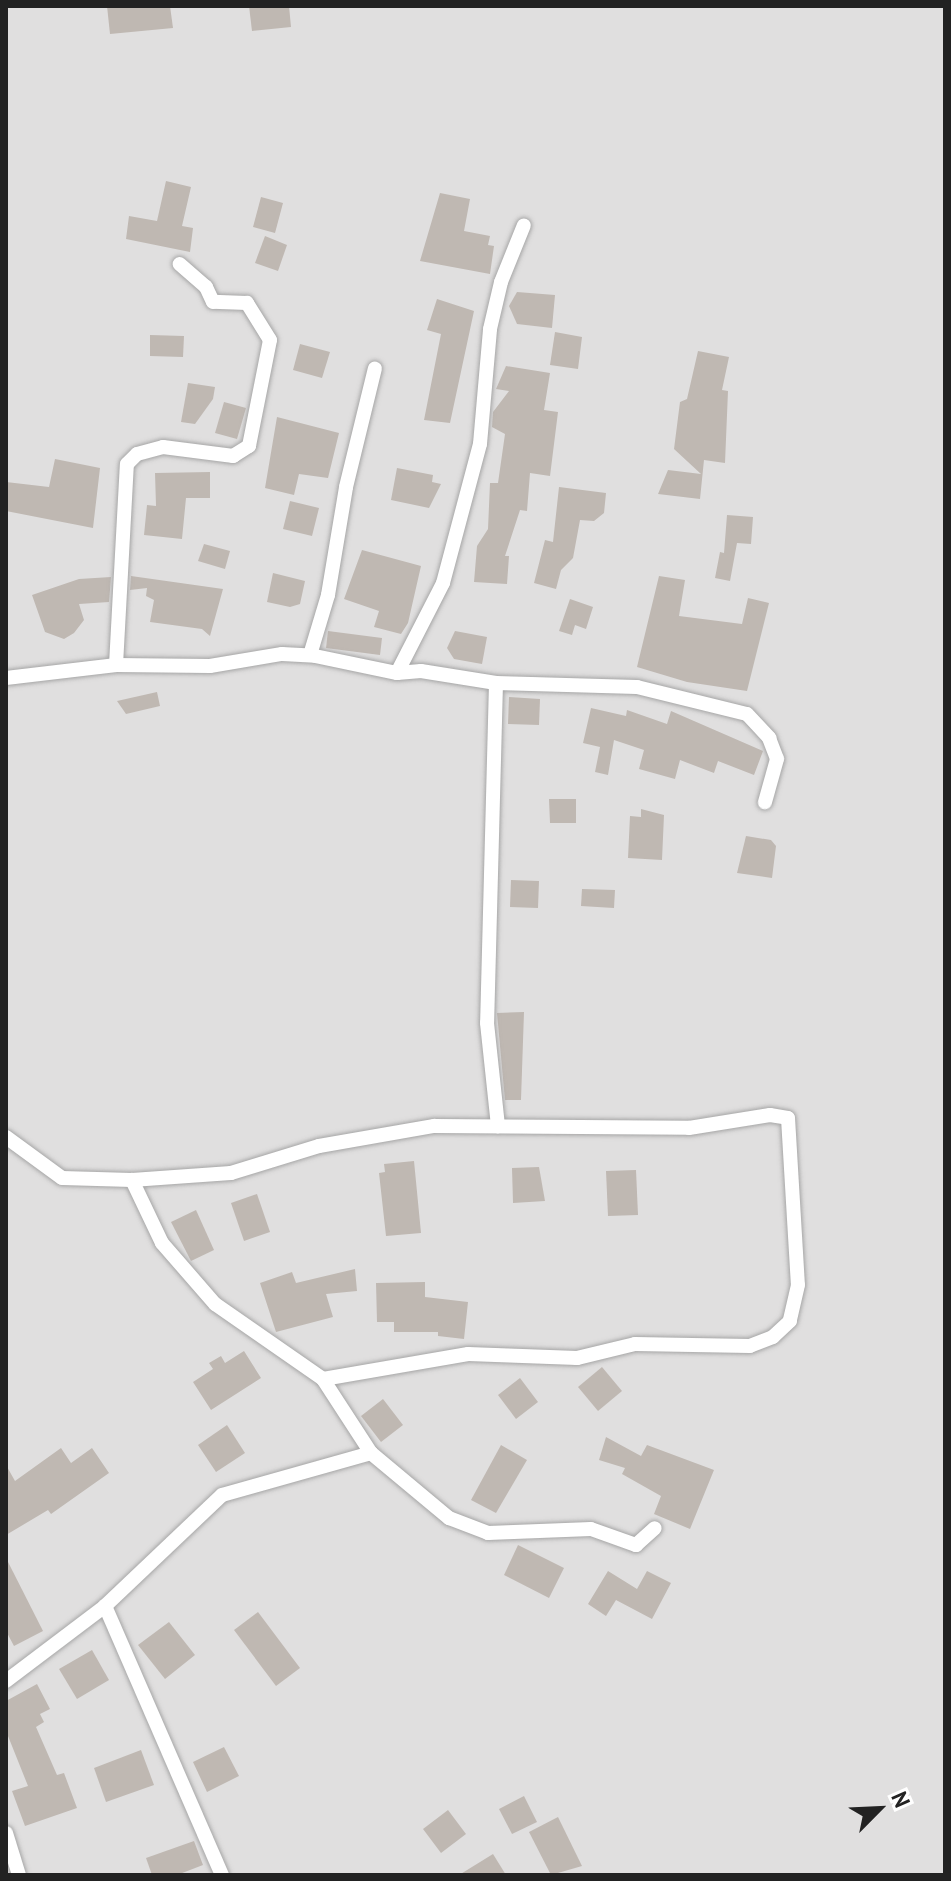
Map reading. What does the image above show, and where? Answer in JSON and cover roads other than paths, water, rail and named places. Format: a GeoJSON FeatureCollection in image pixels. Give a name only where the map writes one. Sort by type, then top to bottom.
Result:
{"type":"FeatureCollection","features":[{"type":"Feature","properties":{"kind":"street"},"geometry":{"type":"LineString","coordinates":[[397,673],[443,583],[480,444],[494,313],[524,225]]}},
{"type":"Feature","properties":{"kind":"street"},"geometry":{"type":"LineString","coordinates":[[116,665],[127,464],[137,454],[163,447],[233,456],[249,446],[270,340],[247,303],[213,302],[206,287],[180,264]]}},
{"type":"Feature","properties":{"kind":"street"},"geometry":{"type":"LineString","coordinates":[[310,655],[328,595],[346,487],[375,368]]}},
{"type":"Feature","properties":{"kind":"street"},"geometry":{"type":"LineString","coordinates":[[6,678],[116,665],[210,666],[310,655],[397,673],[421,671],[496,683],[637,687],[747,714],[769,738],[777,759],[765,802]]}},
{"type":"Feature","properties":{"kind":"street"},"geometry":{"type":"LineString","coordinates":[[496,683],[487,1023],[498,1126]]}},
{"type":"Feature","properties":{"kind":"street"},"geometry":{"type":"LineString","coordinates":[[6,1137],[62,1178],[132,1180],[231,1173],[319,1146],[434,1126],[689,1128],[770,1115],[788,1118],[798,1285],[790,1321],[773,1337],[750,1346],[635,1344],[577,1358],[468,1354],[323,1379]]}},
{"type":"Feature","properties":{"kind":"street"},"geometry":{"type":"LineString","coordinates":[[132,1180],[162,1243],[215,1304],[323,1379],[371,1453],[449,1518],[488,1533],[591,1529],[636,1545],[655,1528]]}},
{"type":"Feature","properties":{"kind":"street"},"geometry":{"type":"LineString","coordinates":[[6,1681],[105,1606],[222,1495],[371,1453]]}},
{"type":"Feature","properties":{"kind":"street"},"geometry":{"type":"LineString","coordinates":[[105,1606],[222,1875]]}},
{"type":"Feature","properties":{"kind":"street"},"geometry":{"type":"LineString","coordinates":[[6,1833],[19,1875]]}}]}
